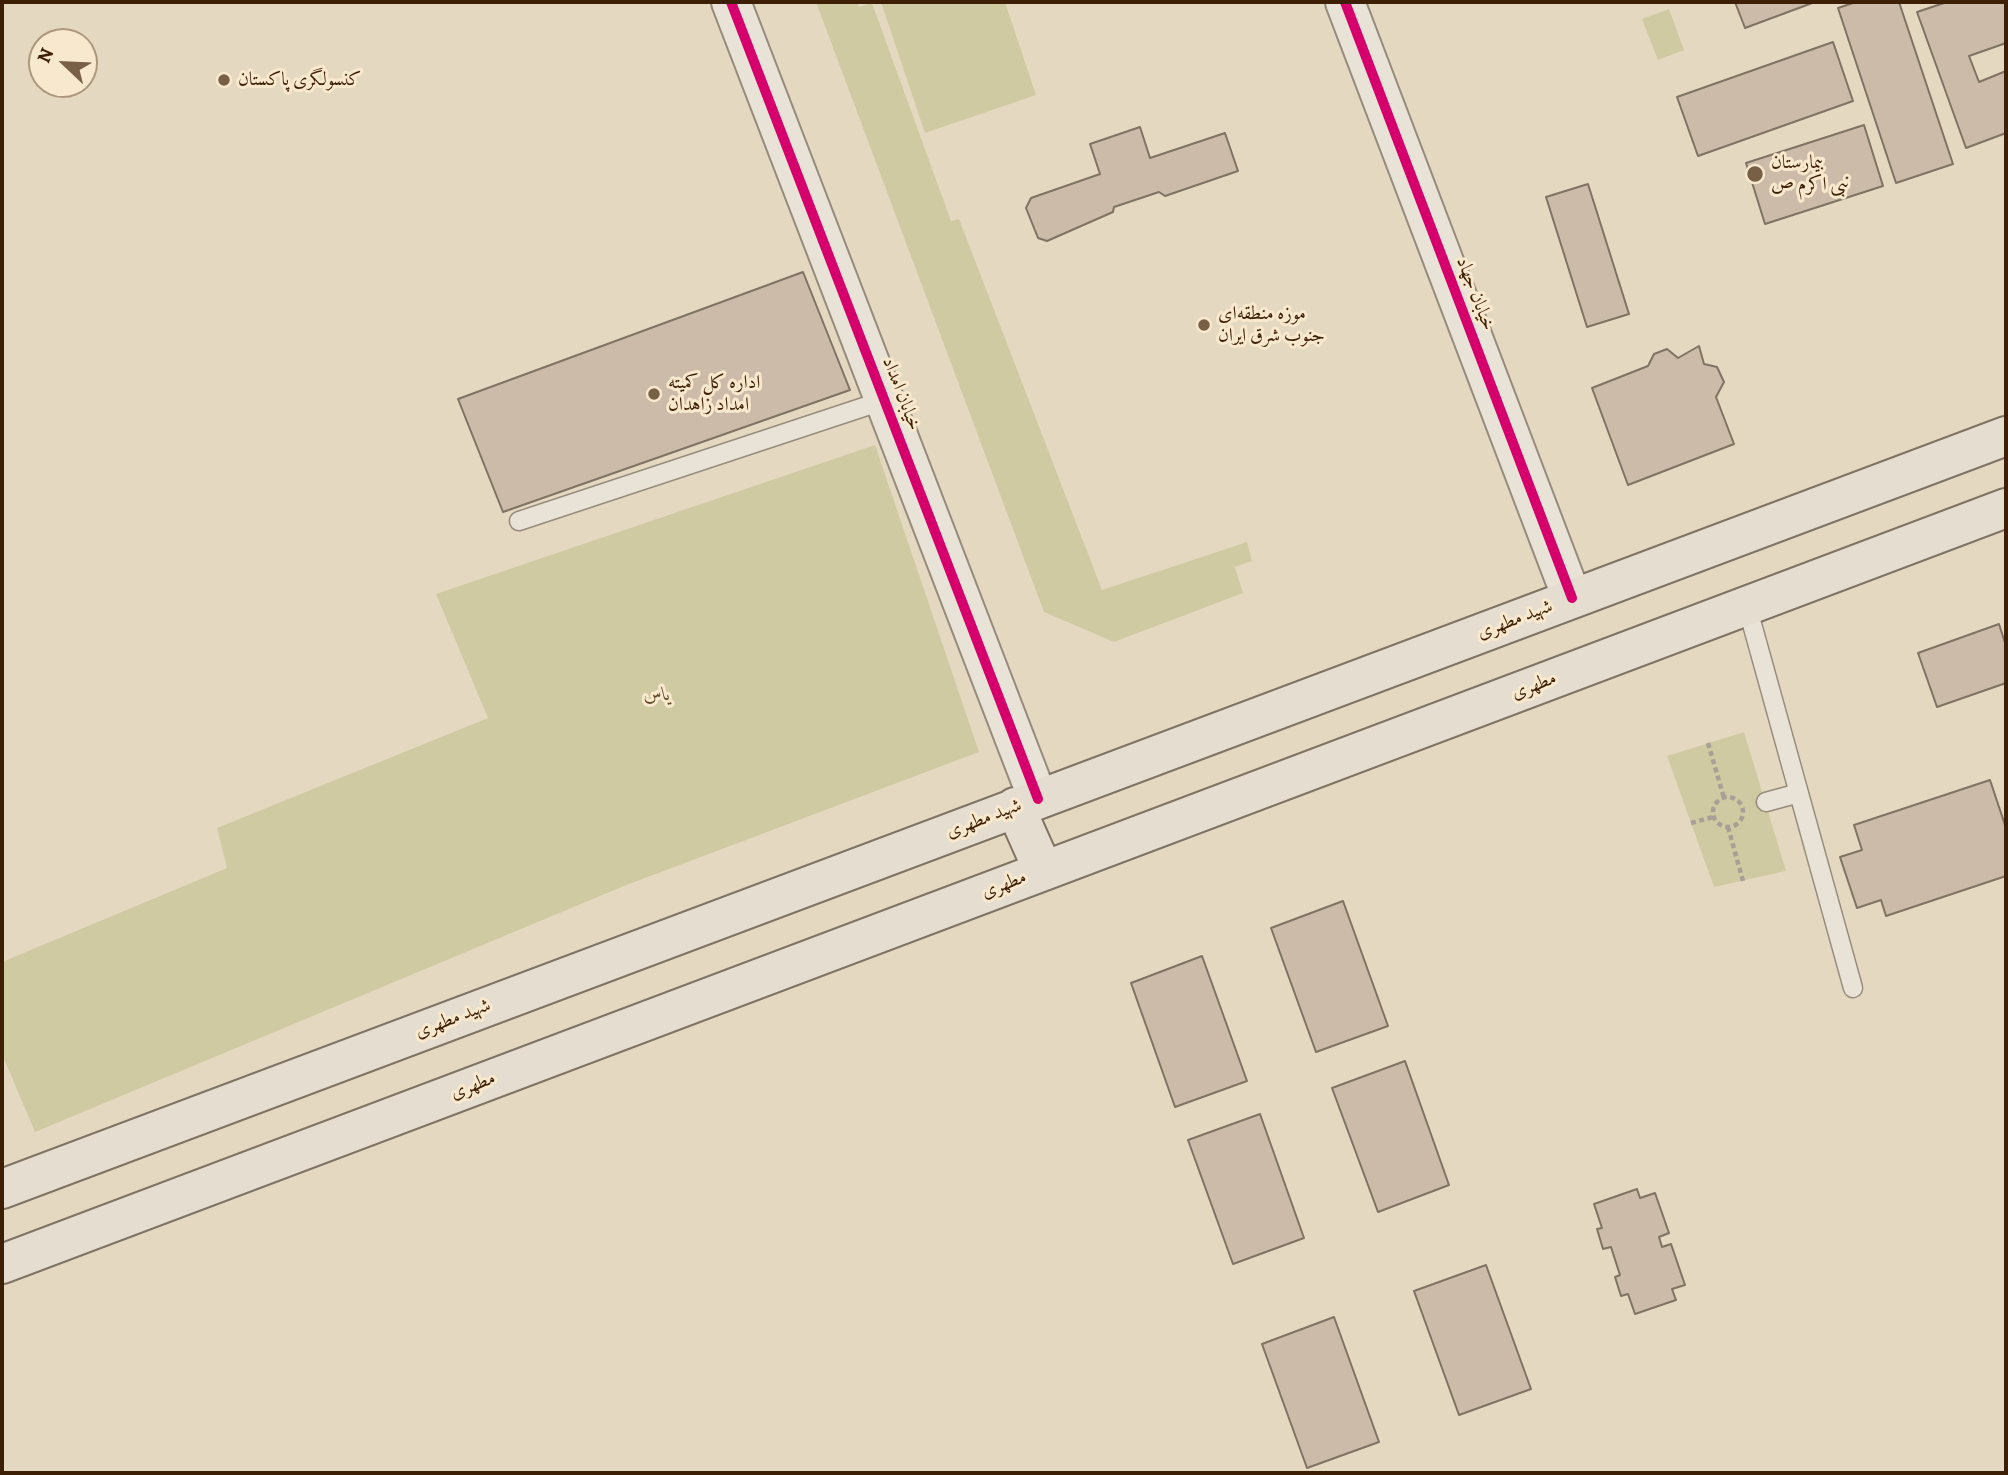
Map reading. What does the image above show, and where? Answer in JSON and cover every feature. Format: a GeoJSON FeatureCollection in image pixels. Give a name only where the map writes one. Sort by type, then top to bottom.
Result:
{"type":"FeatureCollection","features":[{"type":"Feature","properties":{"kind":"main road","name":"شهید مطهری"},"geometry":{"type":"LineString","coordinates":[[2,1189],[2006,436]]}},
{"type":"Feature","properties":{"kind":"main road","name":"مطهری"},"geometry":{"type":"LineString","coordinates":[[2,1264],[2006,509]]}},
{"type":"Feature","properties":{"kind":"main road"},"geometry":{"type":"LineString","coordinates":[[1027,803],[1043,870]]}},
{"type":"Feature","properties":{"kind":"street","name":"خیابان امداد"},"geometry":{"type":"LineString","coordinates":[[732,2],[885,400],[1027,803]]}},
{"type":"Feature","properties":{"kind":"street","name":"خیابان جهاد"},"geometry":{"type":"LineString","coordinates":[[1345,2],[1572,598]]}},
{"type":"Feature","properties":{"kind":"lane"},"geometry":{"type":"LineString","coordinates":[[519,521],[885,400]]}},
{"type":"Feature","properties":{"kind":"lane"},"geometry":{"type":"LineString","coordinates":[[1747,606],[1853,988]]}},
{"type":"Feature","properties":{"kind":"lane"},"geometry":{"type":"LineString","coordinates":[[1766,802],[1799,793]]}},
{"type":"Feature","properties":{"kind":"path"},"geometry":{"type":"LineString","coordinates":[[1708,743],[1724,798]]}},
{"type":"Feature","properties":{"kind":"path"},"geometry":{"type":"LineString","coordinates":[[1724,798],[1738,801],[1742,810],[1740,820],[1728,827],[1719,824],[1713,817],[1714,807],[1724,798]]}},
{"type":"Feature","properties":{"kind":"path"},"geometry":{"type":"LineString","coordinates":[[1691,823],[1713,817]]}},
{"type":"Feature","properties":{"kind":"path"},"geometry":{"type":"LineString","coordinates":[[1728,827],[1744,881]]}},
{"type":"Feature","properties":{"kind":"green space"},"geometry":{"type":"Polygon","coordinates":[[[816,2],[857,2],[859,7],[872,3],[951,221],[959,219],[1102,590],[1247,542],[1252,561],[1235,567],[1243,593],[1114,642],[1044,612],[816,2]]]}},
{"type":"Feature","properties":{"kind":"green space"},"geometry":{"type":"Polygon","coordinates":[[[881,2],[1005,2],[1036,95],[925,133],[881,2]]]}},
{"type":"Feature","properties":{"kind":"green space"},"geometry":{"type":"Polygon","coordinates":[[[1669,9],[1684,50],[1658,60],[1642,19],[1669,9]]]}},
{"type":"Feature","properties":{"kind":"green space","name":"یاس"},"geometry":{"type":"Polygon","coordinates":[[[875,445],[979,752],[624,886],[35,1132],[2,1054],[2,962],[227,868],[217,828],[488,718],[436,594],[875,445]]]}},
{"type":"Feature","properties":{"kind":"green space"},"geometry":{"type":"Polygon","coordinates":[[[1744,732],[1786,871],[1714,887],[1667,756],[1744,732]]]}},
{"type":"Feature","properties":{"kind":"building"},"geometry":{"type":"Polygon","coordinates":[[[1735,2],[1815,2],[1745,28],[1735,2]]]}},
{"type":"Feature","properties":{"kind":"building"},"geometry":{"type":"Polygon","coordinates":[[[1856,2],[1899,2],[1953,164],[1896,183],[1838,8],[1856,2]]]}},
{"type":"Feature","properties":{"kind":"building"},"geometry":{"type":"Polygon","coordinates":[[[1947,2],[2006,2],[2006,43],[1969,56],[1979,82],[2006,71],[2006,133],[1966,148],[1917,12],[1947,2]]]}},
{"type":"Feature","properties":{"kind":"building"},"geometry":{"type":"Polygon","coordinates":[[[1833,42],[1853,101],[1698,156],[1677,97],[1833,42]]]}},
{"type":"Feature","properties":{"kind":"building"},"geometry":{"type":"Polygon","coordinates":[[[1864,125],[1883,186],[1765,224],[1746,163],[1864,125]]]}},
{"type":"Feature","properties":{"kind":"building"},"geometry":{"type":"Polygon","coordinates":[[[1140,127],[1150,158],[1225,133],[1238,171],[1165,196],[1159,192],[1114,207],[1113,212],[1047,241],[1038,238],[1026,208],[1031,198],[1100,174],[1090,144],[1140,127]]]}},
{"type":"Feature","properties":{"kind":"building"},"geometry":{"type":"Polygon","coordinates":[[[1588,184],[1629,314],[1587,327],[1546,197],[1588,184]]]}},
{"type":"Feature","properties":{"kind":"building","name":"اداره کل کمیته امداد زاهدان"},"geometry":{"type":"Polygon","coordinates":[[[803,272],[850,390],[503,512],[458,399],[803,272]]]}},
{"type":"Feature","properties":{"kind":"building"},"geometry":{"type":"Polygon","coordinates":[[[1699,346],[1704,364],[1717,367],[1724,382],[1716,397],[1734,444],[1628,485],[1592,388],[1648,366],[1654,354],[1667,349],[1678,358],[1699,346]]]}},
{"type":"Feature","properties":{"kind":"building"},"geometry":{"type":"Polygon","coordinates":[[[1999,624],[2006,646],[2006,683],[1937,707],[1918,653],[1999,624]]]}},
{"type":"Feature","properties":{"kind":"building"},"geometry":{"type":"Polygon","coordinates":[[[1990,780],[2006,828],[2006,876],[1886,916],[1881,900],[1857,908],[1840,857],[1862,850],[1854,825],[1990,780]]]}},
{"type":"Feature","properties":{"kind":"building"},"geometry":{"type":"Polygon","coordinates":[[[1343,901],[1388,1026],[1316,1052],[1271,928],[1343,901]]]}},
{"type":"Feature","properties":{"kind":"building"},"geometry":{"type":"Polygon","coordinates":[[[1202,956],[1247,1081],[1175,1107],[1131,983],[1202,956]]]}},
{"type":"Feature","properties":{"kind":"building"},"geometry":{"type":"Polygon","coordinates":[[[1405,1061],[1449,1185],[1378,1212],[1332,1088],[1405,1061]]]}},
{"type":"Feature","properties":{"kind":"building"},"geometry":{"type":"Polygon","coordinates":[[[1260,1114],[1304,1238],[1233,1264],[1188,1140],[1260,1114]]]}},
{"type":"Feature","properties":{"kind":"building"},"geometry":{"type":"Polygon","coordinates":[[[1637,1189],[1640,1198],[1655,1193],[1669,1233],[1659,1237],[1662,1247],[1671,1244],[1685,1285],[1672,1289],[1676,1300],[1635,1314],[1628,1294],[1621,1296],[1615,1277],[1620,1275],[1611,1247],[1603,1249],[1597,1229],[1602,1228],[1594,1204],[1637,1189]]]}},
{"type":"Feature","properties":{"kind":"building"},"geometry":{"type":"Polygon","coordinates":[[[1486,1265],[1531,1389],[1459,1415],[1414,1291],[1486,1265]]]}},
{"type":"Feature","properties":{"kind":"building"},"geometry":{"type":"Polygon","coordinates":[[[1334,1317],[1379,1442],[1307,1468],[1262,1344],[1334,1317]]]}},
{"type":"Feature","properties":{"kind":"cycle path"},"geometry":{"type":"LineString","coordinates":[[731,2],[1038,799]]}},
{"type":"Feature","properties":{"kind":"cycle path"},"geometry":{"type":"LineString","coordinates":[[1345,2],[1572,598]]}},
{"type":"Feature","properties":{"kind":"place","name":"کنسولگری پاکستان"},"geometry":{"type":"Point","coordinates":[224,80]}},
{"type":"Feature","properties":{"kind":"place","name":"بیمارستان نبی اکرم ص"},"geometry":{"type":"Point","coordinates":[1755,174]}},
{"type":"Feature","properties":{"kind":"place","name":"موزه منطقه‌ای جنوب شرق ایران"},"geometry":{"type":"Point","coordinates":[1204,325]}},
{"type":"Feature","properties":{"kind":"place","name":"اداره کل کمیته امداد زاهدان"},"geometry":{"type":"Point","coordinates":[654,394]}}]}
